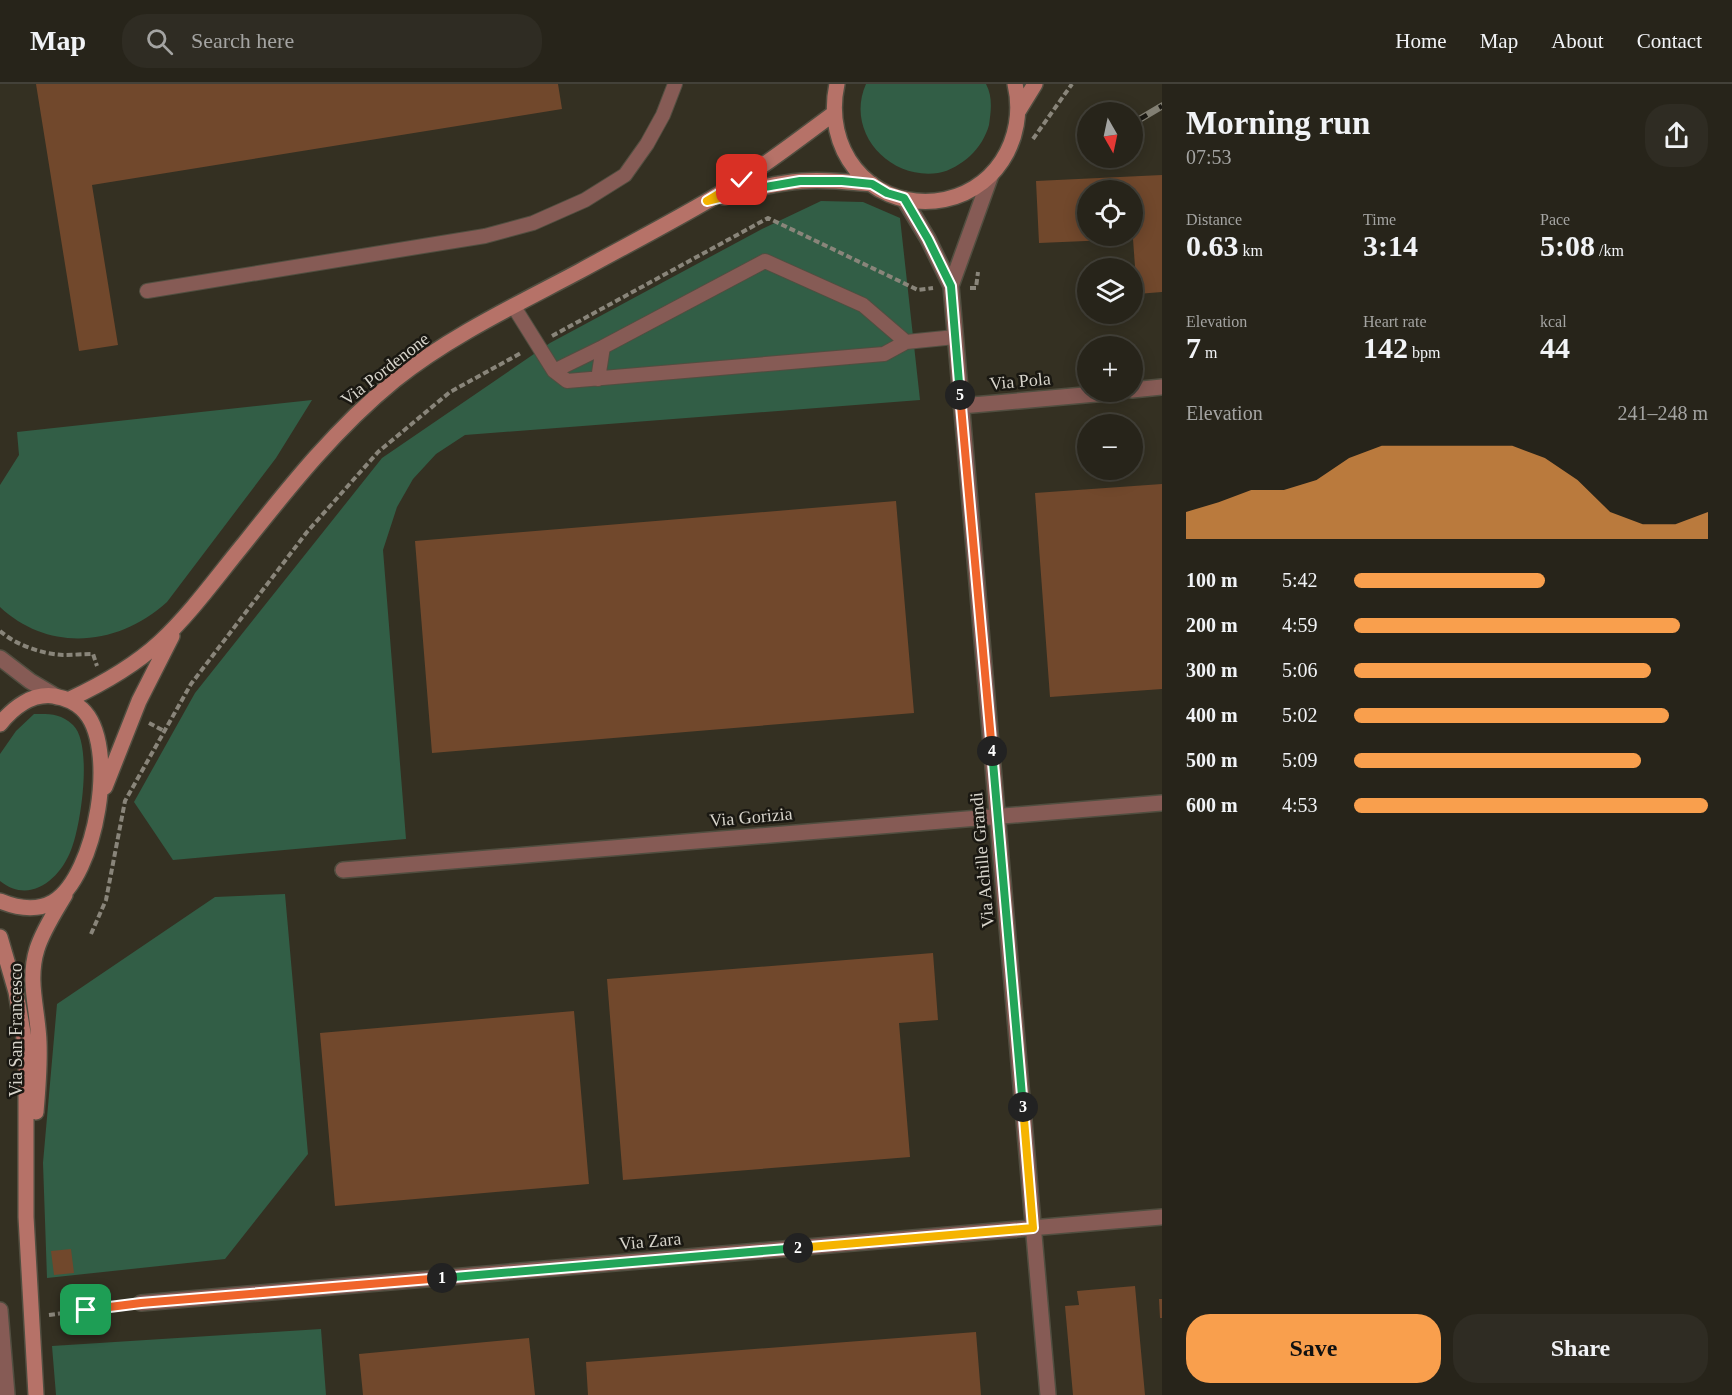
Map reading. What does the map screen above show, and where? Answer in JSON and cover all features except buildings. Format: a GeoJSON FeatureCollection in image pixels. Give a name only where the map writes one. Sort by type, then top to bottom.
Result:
{"type":"FeatureCollection","features":[{"type":"Feature","properties":{"kind":"street"},"geometry":{"type":"LineString","coordinates":[[837,84],[833,114],[835,127],[844,154],[859,173],[887,193],[904,198],[935,201],[972,189],[991,175],[1002,161],[1011,145],[1018,122],[1019,110],[1015,84]]}},
{"type":"Feature","properties":{"kind":"street"},"geometry":{"type":"LineString","coordinates":[[1019,110],[1035,84]]}},
{"type":"Feature","properties":{"kind":"street","name":"Via Pordenone"},"geometry":{"type":"LineString","coordinates":[[0,724],[13,711],[31,699],[39,696],[64,698],[110,678],[161,641],[179,623],[321,449],[374,398],[420,362],[514,307],[707,201],[765,165],[833,114]]}},
{"type":"Feature","properties":{"kind":"street"},"geometry":{"type":"LineString","coordinates":[[951,286],[991,175]]}},
{"type":"Feature","properties":{"kind":"street","name":"Via Pordenone"},"geometry":{"type":"LineString","coordinates":[[707,201],[764,186],[800,181],[872,184]]}},
{"type":"Feature","properties":{"kind":"street"},"geometry":{"type":"LineString","coordinates":[[904,198],[928,239],[951,286]]}},
{"type":"Feature","properties":{"kind":"street","name":"Via Achille Grandi"},"geometry":{"type":"LineString","coordinates":[[951,286],[1048,1395]]}},
{"type":"Feature","properties":{"kind":"street"},"geometry":{"type":"LineString","coordinates":[[1143,389],[1162,387]]}},
{"type":"Feature","properties":{"kind":"street","name":"Via Pola"},"geometry":{"type":"LineString","coordinates":[[961,406],[1077,396]]}},
{"type":"Feature","properties":{"kind":"street","name":"Via Pordenone"},"geometry":{"type":"LineString","coordinates":[[99,804],[137,707],[179,623]]}},
{"type":"Feature","properties":{"kind":"street"},"geometry":{"type":"LineString","coordinates":[[0,658],[30,681],[84,710],[93,725],[98,741],[102,767],[99,804]]}},
{"type":"Feature","properties":{"kind":"street","name":"Via Gorizia"},"geometry":{"type":"LineString","coordinates":[[343,870],[1162,803]]}},
{"type":"Feature","properties":{"kind":"street","name":"Via San Francesco"},"geometry":{"type":"LineString","coordinates":[[26,1216],[40,1055],[32,976],[42,936],[85,858],[99,804]]}},
{"type":"Feature","properties":{"kind":"street"},"geometry":{"type":"LineString","coordinates":[[0,902],[21,907],[37,907],[54,901],[69,887]]}},
{"type":"Feature","properties":{"kind":"street","name":"Via San Francesco"},"geometry":{"type":"LineString","coordinates":[[0,937],[16,992],[26,1050],[26,1216],[36,1395]]}},
{"type":"Feature","properties":{"kind":"street","name":"Via Zara"},"geometry":{"type":"LineString","coordinates":[[141,1303],[1162,1218]]}},
{"type":"Feature","properties":{"kind":"street"},"geometry":{"type":"LineString","coordinates":[[0,1310],[7,1395]]}},
{"type":"Feature","properties":{"kind":"lane"},"geometry":{"type":"LineString","coordinates":[[147,291],[484,236],[533,223],[585,200],[625,175],[663,116],[675,84]]}},
{"type":"Feature","properties":{"kind":"lane"},"geometry":{"type":"LineString","coordinates":[[554,371],[765,261],[862,305],[906,342]]}},
{"type":"Feature","properties":{"kind":"lane"},"geometry":{"type":"LineString","coordinates":[[514,307],[554,371],[567,381],[884,354],[906,342],[955,337]]}},
{"type":"Feature","properties":{"kind":"lane"},"geometry":{"type":"LineString","coordinates":[[597,379],[603,347]]}},
{"type":"Feature","properties":{"kind":"path"},"geometry":{"type":"LineString","coordinates":[[91,934],[106,900],[124,801],[191,684],[308,532],[378,452],[450,392],[768,218],[918,290],[951,286],[976,288],[979,268]]}},
{"type":"Feature","properties":{"kind":"path"},"geometry":{"type":"LineString","coordinates":[[32,1317],[141,1303]]}},
{"type":"Feature","properties":{"kind":"green space"},"geometry":{"type":"Polygon","coordinates":[[[866,84],[986,84],[991,104],[988,129],[982,142],[973,153],[951,169],[938,173],[920,173],[903,169],[875,149],[866,135],[861,119],[861,102],[866,84]]]}},
{"type":"Feature","properties":{"kind":"green space"},"geometry":{"type":"Polygon","coordinates":[[[821,201],[863,202],[900,218],[920,400],[465,435],[436,454],[413,479],[397,507],[383,550],[406,839],[173,860],[134,802],[195,693],[382,458],[550,343],[762,229],[821,201]]]}},
{"type":"Feature","properties":{"kind":"green space"},"geometry":{"type":"Polygon","coordinates":[[[312,400],[276,458],[167,602],[148,617],[128,628],[106,635],[84,638],[62,637],[40,632],[19,622],[0,607],[0,485],[19,455],[17,432],[312,400]]]}},
{"type":"Feature","properties":{"kind":"green space"},"geometry":{"type":"Polygon","coordinates":[[[34,714],[59,716],[73,725],[83,749],[83,786],[75,839],[66,861],[52,879],[43,885],[22,890],[11,888],[0,881],[0,754],[16,731],[34,714]]]}},
{"type":"Feature","properties":{"kind":"green space"},"geometry":{"type":"Polygon","coordinates":[[[285,894],[308,1154],[225,1259],[47,1278],[43,1163],[57,1004],[215,897],[285,894]]]}},
{"type":"Feature","properties":{"kind":"green space"},"geometry":{"type":"Polygon","coordinates":[[[321,1329],[326,1395],[56,1395],[52,1346],[321,1329]]]}},
{"type":"Feature","properties":{"kind":"railway"},"geometry":{"type":"LineString","coordinates":[[1143,117],[1162,106]]}},
{"type":"Feature","properties":{"kind":"route"},"geometry":{"type":"LineString","coordinates":[[86,1310],[141,1303],[1033,1228],[951,286],[928,239],[904,198],[887,193],[872,184],[811,181],[764,186],[707,201],[742,180]]}}]}
